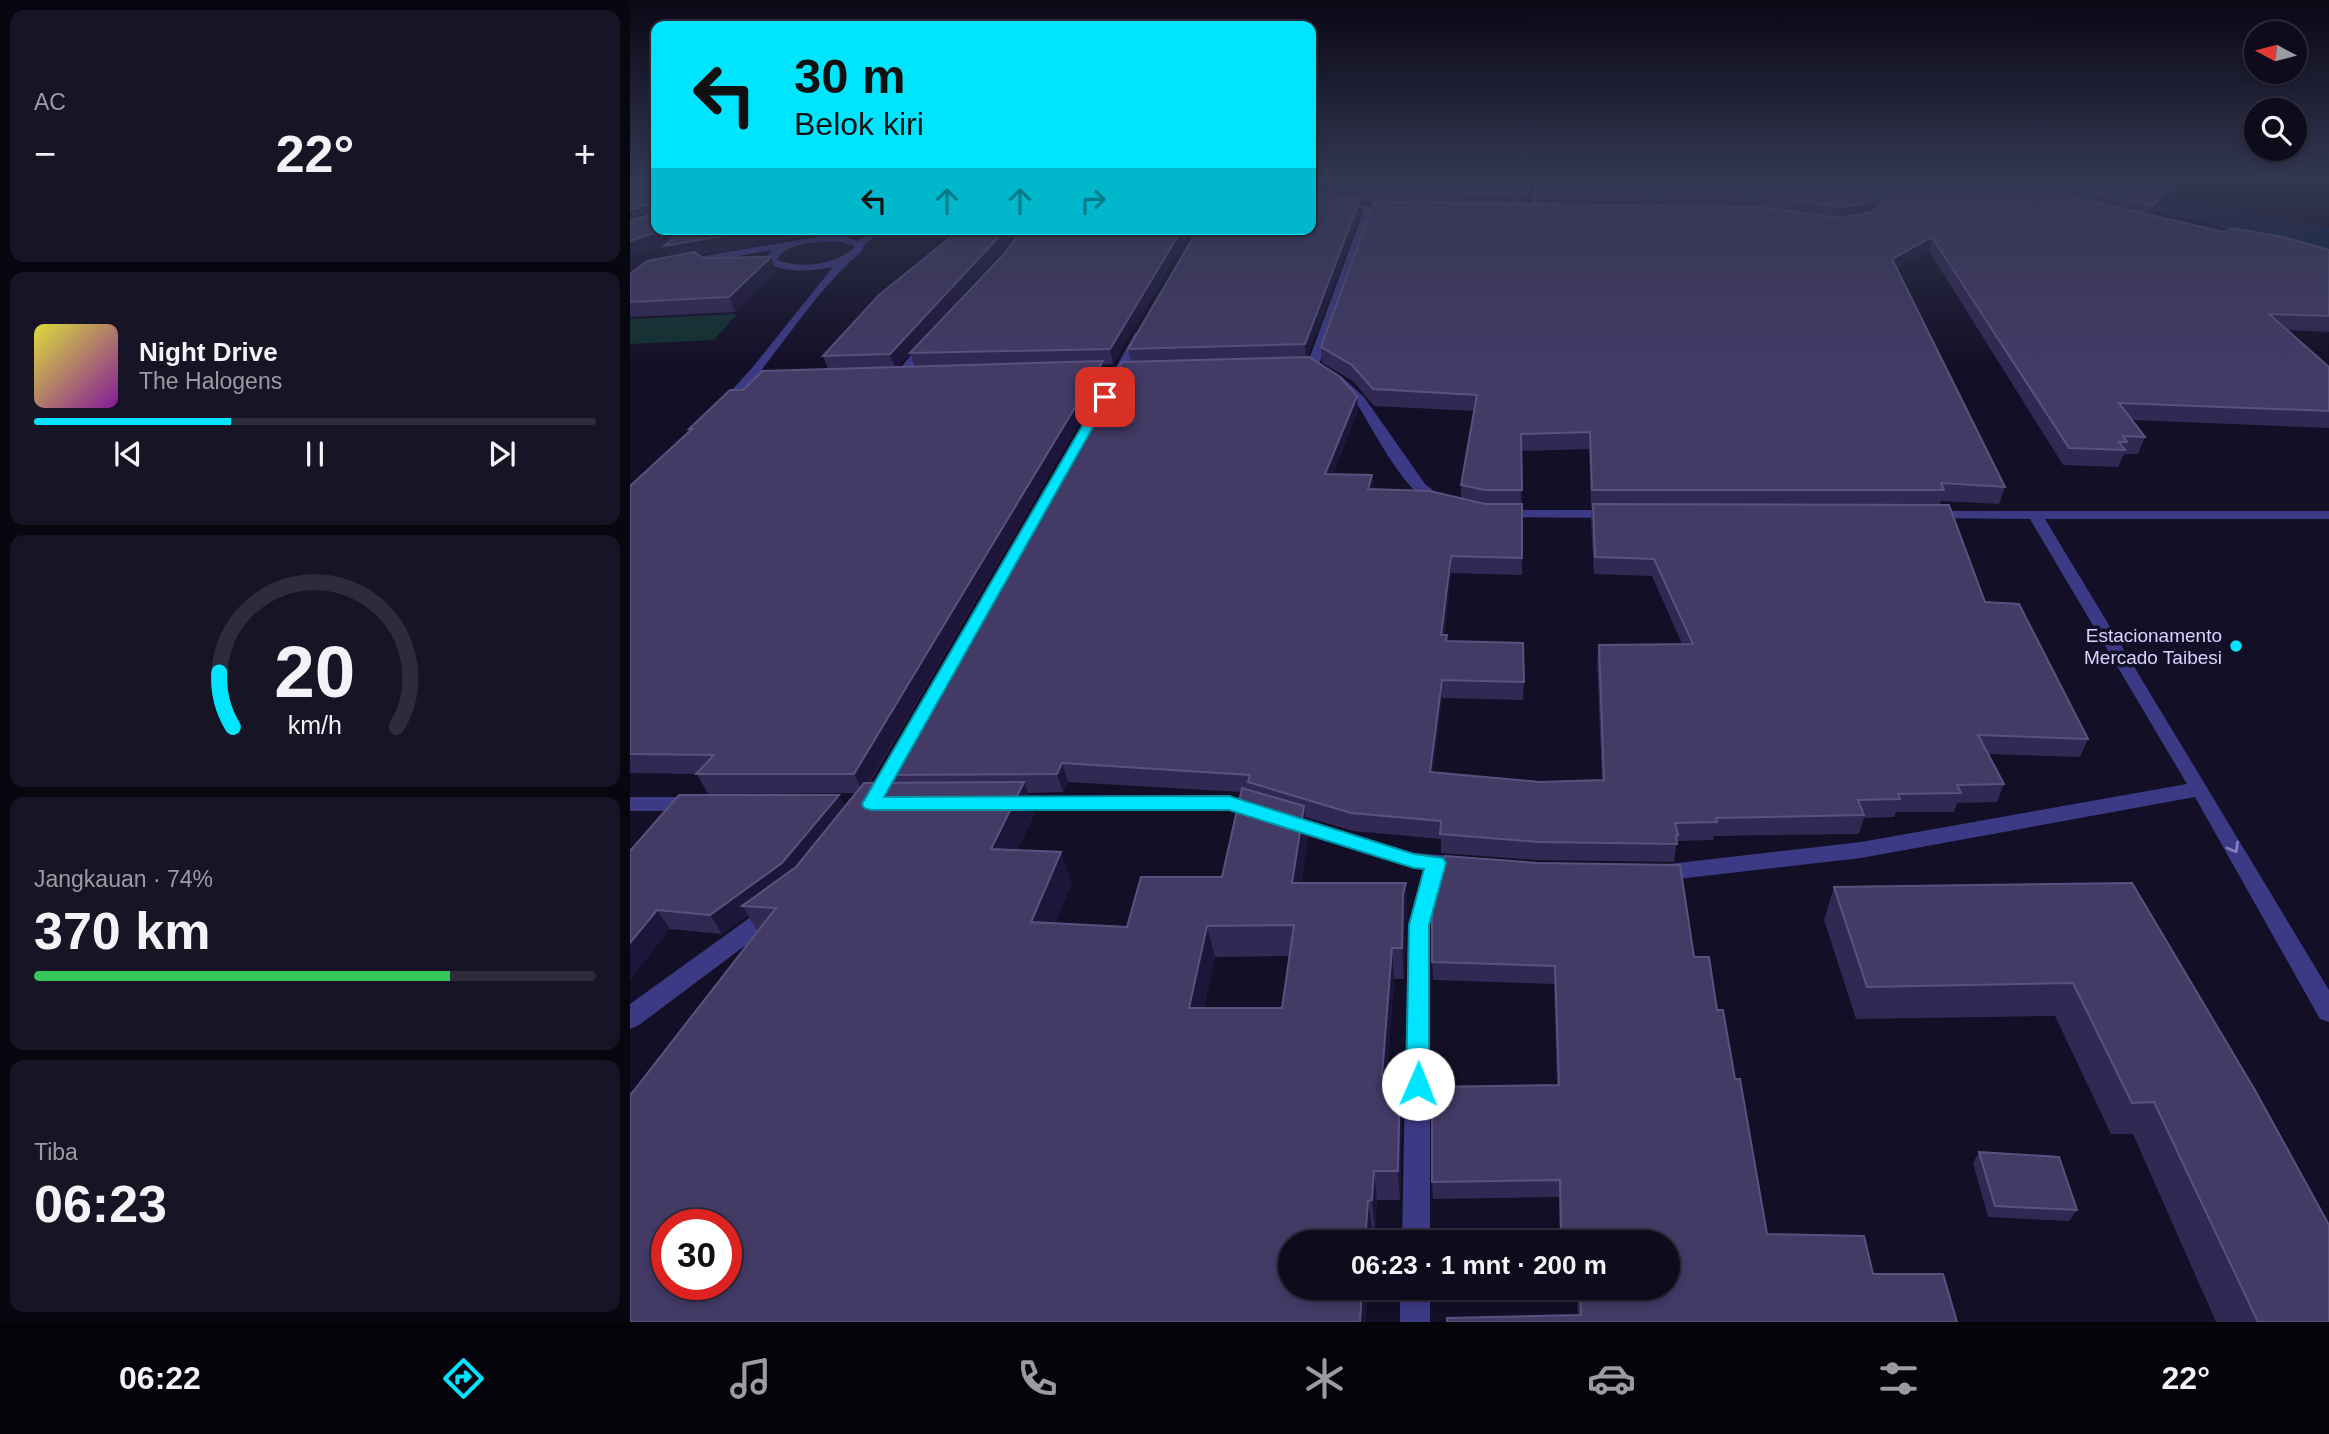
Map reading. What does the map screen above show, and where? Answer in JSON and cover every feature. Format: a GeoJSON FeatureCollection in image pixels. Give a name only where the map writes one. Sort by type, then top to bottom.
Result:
{"type":"FeatureCollection","features":[{"type":"Feature","properties":{"kind":"street"},"geometry":{"type":"LineString","coordinates":[[732,266],[670,265],[808,242]]}},
{"type":"Feature","properties":{"kind":"street"},"geometry":{"type":"LineString","coordinates":[[851,242],[859,244]]}},
{"type":"Feature","properties":{"kind":"street"},"geometry":{"type":"LineString","coordinates":[[713,418],[757,381],[817,289],[846,258],[859,249],[862,242]]}},
{"type":"Feature","properties":{"kind":"street"},"geometry":{"type":"LineString","coordinates":[[1362,242],[1316,369],[1339,379],[1359,398],[1412,478],[1436,501],[1460,507]]}},
{"type":"Feature","properties":{"kind":"street"},"geometry":{"type":"LineString","coordinates":[[798,243],[775,252],[771,257],[772,262],[785,266],[817,289]]}},
{"type":"Feature","properties":{"kind":"street"},"geometry":{"type":"LineString","coordinates":[[755,266],[819,265],[846,258]]}},
{"type":"Feature","properties":{"kind":"street"},"geometry":{"type":"LineString","coordinates":[[1105,397],[1146,325]]}},
{"type":"Feature","properties":{"kind":"street"},"geometry":{"type":"LineString","coordinates":[[901,375],[936,332]]}},
{"type":"Feature","properties":{"kind":"street"},"geometry":{"type":"LineString","coordinates":[[1064,373],[1146,372]]}},
{"type":"Feature","properties":{"kind":"street"},"geometry":{"type":"LineString","coordinates":[[1485,514],[1636,514]]}},
{"type":"Feature","properties":{"kind":"street"},"geometry":{"type":"LineString","coordinates":[[1911,515],[2329,515]]}},
{"type":"Feature","properties":{"kind":"street"},"geometry":{"type":"LineString","coordinates":[[2035,515],[2200,789],[2329,1012]]}},
{"type":"Feature","properties":{"kind":"street"},"geometry":{"type":"LineString","coordinates":[[1633,872],[1674,873],[1861,850],[2200,789]]}},
{"type":"Feature","properties":{"kind":"street"},"geometry":{"type":"LineString","coordinates":[[981,804],[1229,803],[1414,861],[1486,867]]}},
{"type":"Feature","properties":{"kind":"street"},"geometry":{"type":"LineString","coordinates":[[630,804],[710,804]]}},
{"type":"Feature","properties":{"kind":"street"},"geometry":{"type":"LineString","coordinates":[[1416,1230],[1419,925],[1436,863]]}},
{"type":"Feature","properties":{"kind":"street"},"geometry":{"type":"LineString","coordinates":[[630,1018],[793,898]]}},
{"type":"Feature","properties":{"kind":"street"},"geometry":{"type":"LineString","coordinates":[[1415,1300],[1415,1322]]}},
{"type":"Feature","properties":{"kind":"green space"},"geometry":{"type":"Polygon","coordinates":[[[737,314],[714,340],[630,344],[630,319],[737,314]]]}},
{"type":"Feature","properties":{"kind":"water"},"geometry":{"type":"Polygon","coordinates":[[[2265,242],[2329,242],[2329,263],[2265,242]]]}},
{"type":"Feature","properties":{"kind":"building"},"geometry":{"type":"Polygon","coordinates":[[[669,242],[690,242],[664,246],[669,242]]]}},
{"type":"Feature","properties":{"kind":"building"},"geometry":{"type":"Polygon","coordinates":[[[945,242],[994,242],[890,354],[823,356],[879,295],[945,242]]]}},
{"type":"Feature","properties":{"kind":"building"},"geometry":{"type":"Polygon","coordinates":[[[1013,242],[1174,242],[1110,349],[910,353],[1013,242]]]}},
{"type":"Feature","properties":{"kind":"building"},"geometry":{"type":"Polygon","coordinates":[[[1191,242],[1344,242],[1305,344],[1128,349],[1191,242]]]}},
{"type":"Feature","properties":{"kind":"building"},"geometry":{"type":"Polygon","coordinates":[[[1359,242],[1923,242],[1892,259],[2005,487],[1941,483],[1944,490],[1592,490],[1590,432],[1521,434],[1522,490],[1485,490],[1461,485],[1477,395],[1373,389],[1352,365],[1321,347],[1359,242]]]}},
{"type":"Feature","properties":{"kind":"building"},"geometry":{"type":"Polygon","coordinates":[[[1935,242],[2300,242],[2329,250],[2329,316],[2269,314],[2329,367],[2329,411],[2119,403],[2145,437],[2123,436],[2127,442],[2119,442],[2125,450],[2069,448],[1935,242]]]}},
{"type":"Feature","properties":{"kind":"building"},"geometry":{"type":"Polygon","coordinates":[[[695,252],[702,258],[771,257],[729,297],[630,302],[630,274],[647,261],[695,252]]]}},
{"type":"Feature","properties":{"kind":"building"},"geometry":{"type":"Polygon","coordinates":[[[1309,357],[1339,376],[1357,396],[1325,474],[1372,475],[1368,489],[1430,491],[1485,504],[1522,504],[1522,558],[1451,556],[1441,635],[1447,635],[1446,641],[1523,643],[1524,682],[1442,680],[1430,772],[1540,782],[1604,780],[1599,645],[1693,644],[1654,559],[1595,557],[1593,504],[1949,505],[1985,602],[2019,604],[2088,739],[1978,735],[2004,784],[1957,785],[1961,793],[1898,794],[1900,799],[1858,800],[1864,815],[1716,818],[1717,822],[1675,823],[1677,844],[1538,842],[1440,834],[1441,821],[1351,813],[1248,782],[1250,775],[1062,763],[1057,774],[881,775],[1122,362],[1309,357]]]}},
{"type":"Feature","properties":{"kind":"building"},"geometry":{"type":"Polygon","coordinates":[[[1103,361],[854,774],[696,774],[714,755],[630,754],[630,486],[730,390],[743,390],[762,371],[1103,361]]]}},
{"type":"Feature","properties":{"kind":"building"},"geometry":{"type":"Polygon","coordinates":[[[1024,782],[991,849],[1061,852],[1031,922],[1127,927],[1141,877],[1222,877],[1242,788],[1304,806],[1292,883],[1406,883],[1403,894],[1402,948],[1392,948],[1382,1076],[1400,1075],[1398,1171],[1374,1171],[1366,1230],[1278,1230],[1278,1300],[1361,1300],[1360,1322],[630,1322],[630,1094],[776,908],[742,906],[796,867],[864,783],[1024,782]],[[1294,925],[1207,926],[1189,1008],[1282,1008],[1294,925]]]}},
{"type":"Feature","properties":{"kind":"building"},"geometry":{"type":"Polygon","coordinates":[[[679,795],[839,795],[782,863],[710,915],[657,910],[630,943],[630,851],[679,795]]]}},
{"type":"Feature","properties":{"kind":"building"},"geometry":{"type":"Polygon","coordinates":[[[1445,856],[1538,863],[1680,865],[1694,957],[1709,957],[1717,1010],[1723,1010],[1735,1079],[1740,1079],[1767,1234],[1864,1236],[1873,1274],[1943,1274],[1957,1322],[1447,1322],[1447,1318],[1581,1315],[1580,1300],[1680,1300],[1680,1230],[1561,1230],[1560,1180],[1432,1182],[1432,1087],[1559,1085],[1555,966],[1432,962],[1432,907],[1445,856]]]}},
{"type":"Feature","properties":{"kind":"building"},"geometry":{"type":"Polygon","coordinates":[[[2132,883],[2256,1092],[2329,1225],[2329,1322],[2258,1322],[2154,1102],[2132,1103],[2073,983],[1867,987],[1834,887],[2132,883]]]}},
{"type":"Feature","properties":{"kind":"building"},"geometry":{"type":"Polygon","coordinates":[[[1979,1152],[2059,1157],[2077,1210],[1995,1206],[1979,1152]]]}},
{"type":"Feature","properties":{"kind":"place","name":"Estacionamento Mercado Taibesi"},"geometry":{"type":"Point","coordinates":[2236,646]}},
{"type":"Feature","properties":{"kind":"route"},"geometry":{"type":"LineString","coordinates":[[1105,397],[871,804],[1229,803],[1414,861],[1436,863],[1419,925],[1418,1084]]}}]}
